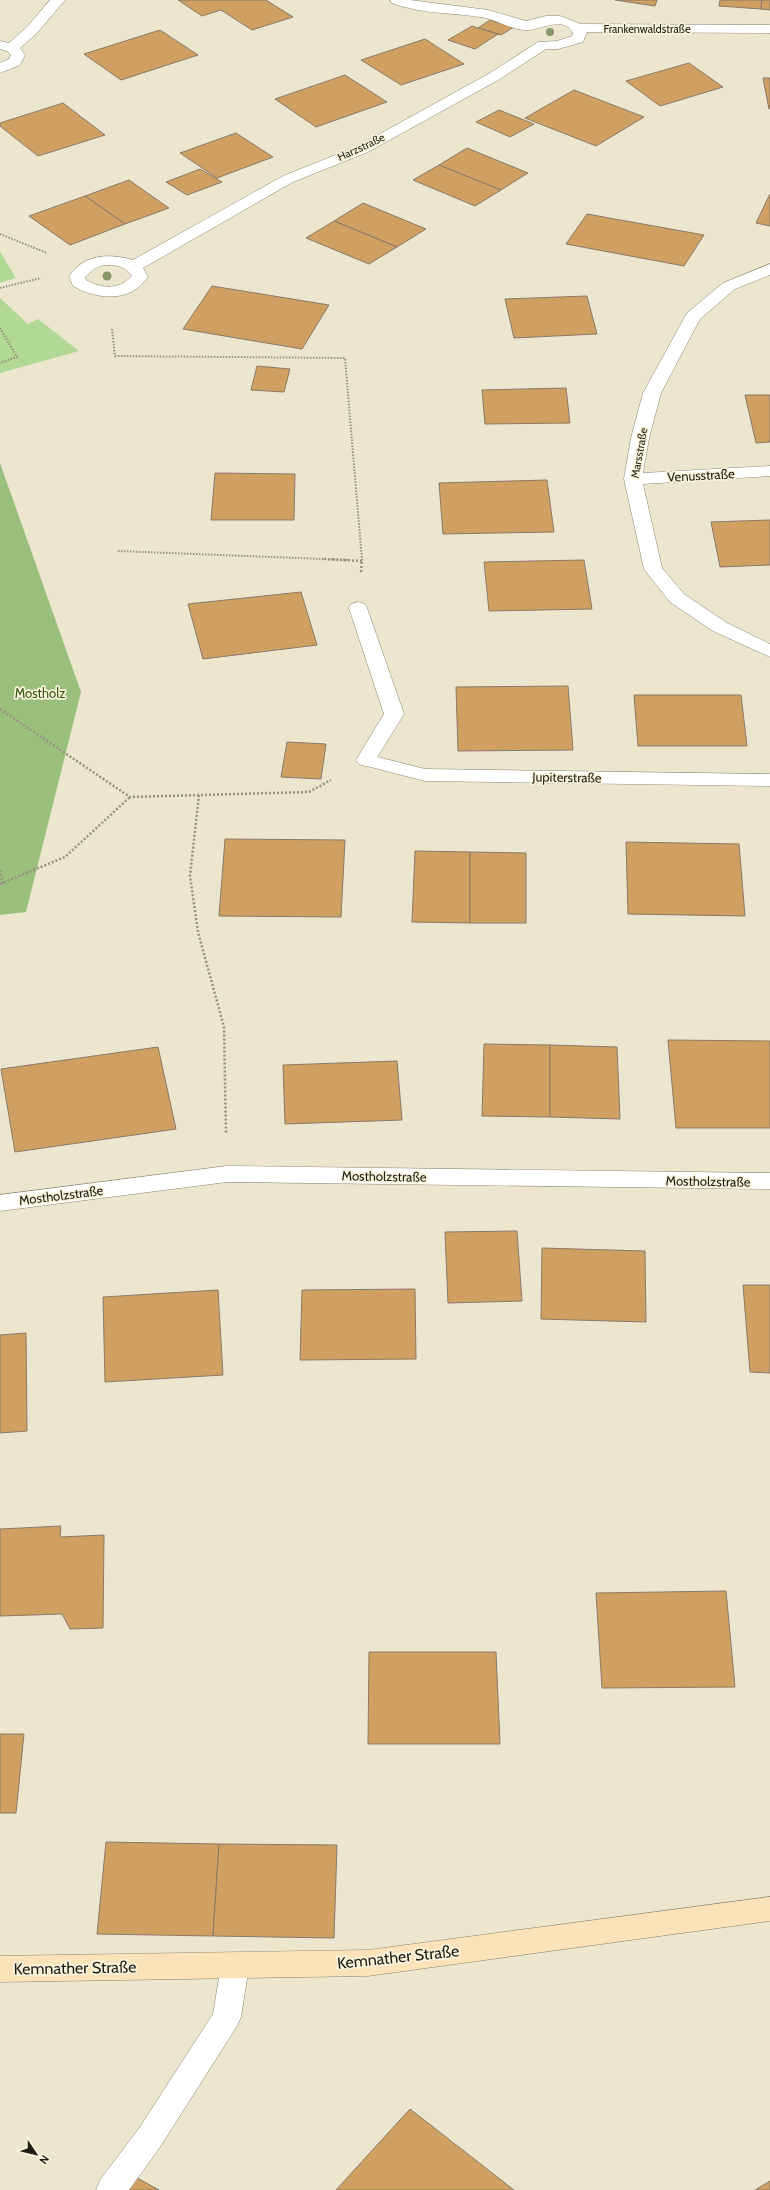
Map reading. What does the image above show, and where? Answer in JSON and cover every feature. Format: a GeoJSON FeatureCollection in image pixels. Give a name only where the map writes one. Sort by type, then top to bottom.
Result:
{"type":"FeatureCollection","features":[{"type":"Feature","properties":{"kind":"main road","name":"Kemnather Straße"},"geometry":{"type":"LineString","coordinates":[[0,1969],[368,1964],[770,1909]]}},
{"type":"Feature","properties":{"kind":"street"},"geometry":{"type":"LineString","coordinates":[[0,69],[15,62],[18,55],[6,47],[32,30],[58,0]]}},
{"type":"Feature","properties":{"kind":"street"},"geometry":{"type":"LineString","coordinates":[[397,0],[413,6],[488,14],[527,26],[523,30],[527,38],[543,45]]}},
{"type":"Feature","properties":{"kind":"street","name":"Frankenwaldstraße"},"geometry":{"type":"LineString","coordinates":[[527,26],[535,22],[554,20],[573,24],[578,28],[770,29]]}},
{"type":"Feature","properties":{"kind":"street","name":"Harzstraße"},"geometry":{"type":"LineString","coordinates":[[134,266],[288,179],[363,148],[495,76],[543,45],[569,43],[578,39],[580,33],[578,28]]}},
{"type":"Feature","properties":{"kind":"street"},"geometry":{"type":"LineString","coordinates":[[109,260],[126,262],[134,266],[140,277],[135,284],[125,290],[107,292],[91,290],[79,283],[77,276],[82,268],[92,263],[109,260]]}},
{"type":"Feature","properties":{"kind":"street","name":"Marsstraße"},"geometry":{"type":"LineString","coordinates":[[770,269],[729,286],[693,316],[652,393],[633,478],[653,569],[677,598],[720,627],[770,651]]}},
{"type":"Feature","properties":{"kind":"street","name":"Venusstraße"},"geometry":{"type":"LineString","coordinates":[[633,478],[770,471]]}},
{"type":"Feature","properties":{"kind":"street"},"geometry":{"type":"LineString","coordinates":[[358,608],[394,714],[366,760]]}},
{"type":"Feature","properties":{"kind":"street","name":"Jupiterstraße"},"geometry":{"type":"LineString","coordinates":[[366,760],[425,775],[770,780]]}},
{"type":"Feature","properties":{"kind":"street","name":"Mostholzstraße"},"geometry":{"type":"LineString","coordinates":[[0,1203],[227,1174],[770,1181]]}},
{"type":"Feature","properties":{"kind":"street"},"geometry":{"type":"LineString","coordinates":[[111,2190],[150,2136],[227,2017],[235,1966]]}},
{"type":"Feature","properties":{"kind":"path"},"geometry":{"type":"LineString","coordinates":[[0,234],[82,268]]}},
{"type":"Feature","properties":{"kind":"path"},"geometry":{"type":"LineString","coordinates":[[107,292],[115,356],[345,358],[362,561],[358,608]]}},
{"type":"Feature","properties":{"kind":"path"},"geometry":{"type":"LineString","coordinates":[[0,328],[18,357],[0,363]]}},
{"type":"Feature","properties":{"kind":"path"},"geometry":{"type":"LineString","coordinates":[[118,551],[362,561]]}},
{"type":"Feature","properties":{"kind":"path"},"geometry":{"type":"LineString","coordinates":[[0,709],[130,797],[309,792],[366,760]]}},
{"type":"Feature","properties":{"kind":"path"},"geometry":{"type":"LineString","coordinates":[[199,795],[190,876],[198,932],[224,1027],[227,1174]]}},
{"type":"Feature","properties":{"kind":"path"},"geometry":{"type":"LineString","coordinates":[[0,870],[1,884],[65,857],[130,797]]}},
{"type":"Feature","properties":{"kind":"green space"},"geometry":{"type":"Polygon","coordinates":[[[0,252],[16,278],[0,283],[0,252]]]}},
{"type":"Feature","properties":{"kind":"green space"},"geometry":{"type":"Polygon","coordinates":[[[0,298],[28,324],[38,319],[79,351],[0,373],[0,298]]]}},
{"type":"Feature","properties":{"kind":"green space","name":"Mostholz"},"geometry":{"type":"Polygon","coordinates":[[[0,463],[81,692],[26,912],[0,915],[0,463]]]}},
{"type":"Feature","properties":{"kind":"building"},"geometry":{"type":"Polygon","coordinates":[[[178,0],[266,0],[293,17],[252,30],[221,10],[202,16],[178,0]]]}},
{"type":"Feature","properties":{"kind":"building"},"geometry":{"type":"Polygon","coordinates":[[[615,0],[657,0],[655,6],[615,0]]]}},
{"type":"Feature","properties":{"kind":"building"},"geometry":{"type":"Polygon","coordinates":[[[720,0],[762,0],[761,9],[719,6],[720,0]]]}},
{"type":"Feature","properties":{"kind":"building"},"geometry":{"type":"Polygon","coordinates":[[[762,0],[770,0],[770,10],[761,9],[762,0]]]}},
{"type":"Feature","properties":{"kind":"building"},"geometry":{"type":"Polygon","coordinates":[[[490,20],[514,27],[501,35],[478,28],[490,20]]]}},
{"type":"Feature","properties":{"kind":"building"},"geometry":{"type":"Polygon","coordinates":[[[472,26],[498,34],[475,49],[448,40],[472,26]]]}},
{"type":"Feature","properties":{"kind":"building"},"geometry":{"type":"Polygon","coordinates":[[[160,30],[198,55],[121,80],[84,54],[160,30]]]}},
{"type":"Feature","properties":{"kind":"building"},"geometry":{"type":"Polygon","coordinates":[[[425,39],[464,64],[401,85],[361,60],[425,39]]]}},
{"type":"Feature","properties":{"kind":"building"},"geometry":{"type":"Polygon","coordinates":[[[689,63],[723,87],[660,106],[626,81],[689,63]]]}},
{"type":"Feature","properties":{"kind":"building"},"geometry":{"type":"Polygon","coordinates":[[[345,75],[387,102],[316,127],[275,99],[345,75]]]}},
{"type":"Feature","properties":{"kind":"building"},"geometry":{"type":"Polygon","coordinates":[[[763,78],[770,78],[770,109],[769,109],[763,78]]]}},
{"type":"Feature","properties":{"kind":"building"},"geometry":{"type":"Polygon","coordinates":[[[574,90],[644,117],[596,146],[525,118],[574,90]]]}},
{"type":"Feature","properties":{"kind":"building"},"geometry":{"type":"Polygon","coordinates":[[[63,103],[105,135],[38,156],[0,126],[0,123],[63,103]]]}},
{"type":"Feature","properties":{"kind":"building"},"geometry":{"type":"Polygon","coordinates":[[[499,110],[534,124],[510,137],[476,122],[499,110]]]}},
{"type":"Feature","properties":{"kind":"building"},"geometry":{"type":"Polygon","coordinates":[[[236,133],[273,157],[217,178],[180,153],[236,133]]]}},
{"type":"Feature","properties":{"kind":"building"},"geometry":{"type":"Polygon","coordinates":[[[467,148],[528,173],[501,190],[439,165],[467,148]]]}},
{"type":"Feature","properties":{"kind":"building"},"geometry":{"type":"Polygon","coordinates":[[[439,165],[501,190],[475,206],[413,180],[439,165]]]}},
{"type":"Feature","properties":{"kind":"building"},"geometry":{"type":"Polygon","coordinates":[[[200,169],[222,182],[187,195],[166,182],[200,169]]]}},
{"type":"Feature","properties":{"kind":"building"},"geometry":{"type":"Polygon","coordinates":[[[129,180],[169,208],[125,224],[85,196],[129,180]]]}},
{"type":"Feature","properties":{"kind":"building"},"geometry":{"type":"Polygon","coordinates":[[[770,194],[770,226],[756,223],[770,194]]]}},
{"type":"Feature","properties":{"kind":"building"},"geometry":{"type":"Polygon","coordinates":[[[85,196],[125,224],[70,245],[29,216],[85,196]]]}},
{"type":"Feature","properties":{"kind":"building"},"geometry":{"type":"Polygon","coordinates":[[[363,203],[426,229],[397,247],[334,221],[363,203]]]}},
{"type":"Feature","properties":{"kind":"building"},"geometry":{"type":"Polygon","coordinates":[[[587,214],[704,235],[684,266],[566,244],[587,214]]]}},
{"type":"Feature","properties":{"kind":"building"},"geometry":{"type":"Polygon","coordinates":[[[334,221],[397,247],[369,264],[306,238],[334,221]]]}},
{"type":"Feature","properties":{"kind":"building"},"geometry":{"type":"Polygon","coordinates":[[[212,286],[329,305],[302,349],[183,329],[212,286]]]}},
{"type":"Feature","properties":{"kind":"building"},"geometry":{"type":"Polygon","coordinates":[[[587,296],[597,334],[514,338],[505,299],[587,296]]]}},
{"type":"Feature","properties":{"kind":"building"},"geometry":{"type":"Polygon","coordinates":[[[257,366],[290,369],[284,392],[251,390],[257,366]]]}},
{"type":"Feature","properties":{"kind":"building"},"geometry":{"type":"Polygon","coordinates":[[[566,388],[570,423],[485,424],[482,390],[566,388]]]}},
{"type":"Feature","properties":{"kind":"building"},"geometry":{"type":"Polygon","coordinates":[[[745,395],[770,395],[770,442],[756,443],[745,395]]]}},
{"type":"Feature","properties":{"kind":"building"},"geometry":{"type":"Polygon","coordinates":[[[215,473],[295,474],[294,520],[211,520],[215,473]]]}},
{"type":"Feature","properties":{"kind":"building"},"geometry":{"type":"Polygon","coordinates":[[[547,480],[554,532],[443,534],[439,483],[547,480]]]}},
{"type":"Feature","properties":{"kind":"building"},"geometry":{"type":"Polygon","coordinates":[[[770,520],[770,565],[720,567],[711,522],[770,520]]]}},
{"type":"Feature","properties":{"kind":"building"},"geometry":{"type":"Polygon","coordinates":[[[584,560],[592,609],[489,611],[484,562],[584,560]]]}},
{"type":"Feature","properties":{"kind":"building"},"geometry":{"type":"Polygon","coordinates":[[[301,592],[317,645],[203,659],[188,604],[301,592]]]}},
{"type":"Feature","properties":{"kind":"building"},"geometry":{"type":"Polygon","coordinates":[[[568,686],[573,750],[458,751],[456,687],[568,686]]]}},
{"type":"Feature","properties":{"kind":"building"},"geometry":{"type":"Polygon","coordinates":[[[634,695],[741,695],[747,746],[638,746],[634,695]]]}},
{"type":"Feature","properties":{"kind":"building"},"geometry":{"type":"Polygon","coordinates":[[[287,742],[326,744],[321,779],[281,777],[287,742]]]}},
{"type":"Feature","properties":{"kind":"building"},"geometry":{"type":"Polygon","coordinates":[[[225,839],[345,840],[341,917],[219,916],[225,839]]]}},
{"type":"Feature","properties":{"kind":"building"},"geometry":{"type":"Polygon","coordinates":[[[626,842],[739,844],[745,916],[628,914],[626,842]]]}},
{"type":"Feature","properties":{"kind":"building"},"geometry":{"type":"Polygon","coordinates":[[[415,851],[470,852],[470,923],[412,922],[415,851]]]}},
{"type":"Feature","properties":{"kind":"building"},"geometry":{"type":"Polygon","coordinates":[[[470,852],[526,853],[526,923],[470,923],[470,852]]]}},
{"type":"Feature","properties":{"kind":"building"},"geometry":{"type":"Polygon","coordinates":[[[668,1040],[770,1041],[770,1128],[676,1128],[668,1040]]]}},
{"type":"Feature","properties":{"kind":"building"},"geometry":{"type":"Polygon","coordinates":[[[484,1044],[550,1045],[550,1117],[482,1116],[484,1044]]]}},
{"type":"Feature","properties":{"kind":"building"},"geometry":{"type":"Polygon","coordinates":[[[550,1045],[617,1047],[620,1119],[550,1117],[550,1045]]]}},
{"type":"Feature","properties":{"kind":"building"},"geometry":{"type":"Polygon","coordinates":[[[158,1047],[176,1129],[15,1152],[1,1069],[158,1047]]]}},
{"type":"Feature","properties":{"kind":"building"},"geometry":{"type":"Polygon","coordinates":[[[397,1061],[402,1120],[285,1124],[283,1065],[397,1061]]]}},
{"type":"Feature","properties":{"kind":"building"},"geometry":{"type":"Polygon","coordinates":[[[517,1231],[522,1301],[448,1303],[445,1232],[517,1231]]]}},
{"type":"Feature","properties":{"kind":"building"},"geometry":{"type":"Polygon","coordinates":[[[542,1248],[645,1251],[646,1322],[541,1319],[542,1248]]]}},
{"type":"Feature","properties":{"kind":"building"},"geometry":{"type":"Polygon","coordinates":[[[743,1285],[770,1285],[770,1373],[750,1372],[743,1285]]]}},
{"type":"Feature","properties":{"kind":"building"},"geometry":{"type":"Polygon","coordinates":[[[415,1289],[416,1359],[300,1360],[302,1290],[415,1289]]]}},
{"type":"Feature","properties":{"kind":"building"},"geometry":{"type":"Polygon","coordinates":[[[218,1290],[223,1375],[105,1382],[103,1297],[218,1290]]]}},
{"type":"Feature","properties":{"kind":"building"},"geometry":{"type":"Polygon","coordinates":[[[26,1333],[27,1431],[0,1433],[0,1335],[26,1333]]]}},
{"type":"Feature","properties":{"kind":"building"},"geometry":{"type":"Polygon","coordinates":[[[61,1526],[60,1537],[104,1535],[103,1628],[70,1629],[62,1614],[0,1616],[0,1529],[61,1526]]]}},
{"type":"Feature","properties":{"kind":"building"},"geometry":{"type":"Polygon","coordinates":[[[726,1591],[735,1687],[602,1688],[596,1593],[726,1591]]]}},
{"type":"Feature","properties":{"kind":"building"},"geometry":{"type":"Polygon","coordinates":[[[369,1652],[496,1652],[500,1744],[368,1744],[369,1652]]]}},
{"type":"Feature","properties":{"kind":"building"},"geometry":{"type":"Polygon","coordinates":[[[0,1734],[24,1734],[16,1813],[0,1813],[0,1734]]]}},
{"type":"Feature","properties":{"kind":"building"},"geometry":{"type":"Polygon","coordinates":[[[106,1842],[219,1844],[213,1936],[97,1934],[106,1842]]]}},
{"type":"Feature","properties":{"kind":"building"},"geometry":{"type":"Polygon","coordinates":[[[219,1844],[337,1845],[334,1938],[213,1936],[219,1844]]]}},
{"type":"Feature","properties":{"kind":"building"},"geometry":{"type":"Polygon","coordinates":[[[410,2109],[514,2190],[336,2190],[410,2109]]]}},
{"type":"Feature","properties":{"kind":"building"},"geometry":{"type":"Polygon","coordinates":[[[130,2174],[159,2190],[120,2190],[130,2174]]]}},
{"type":"Feature","properties":{"kind":"building"},"geometry":{"type":"Polygon","coordinates":[[[770,2181],[770,2190],[755,2190],[770,2181]]]}}]}
